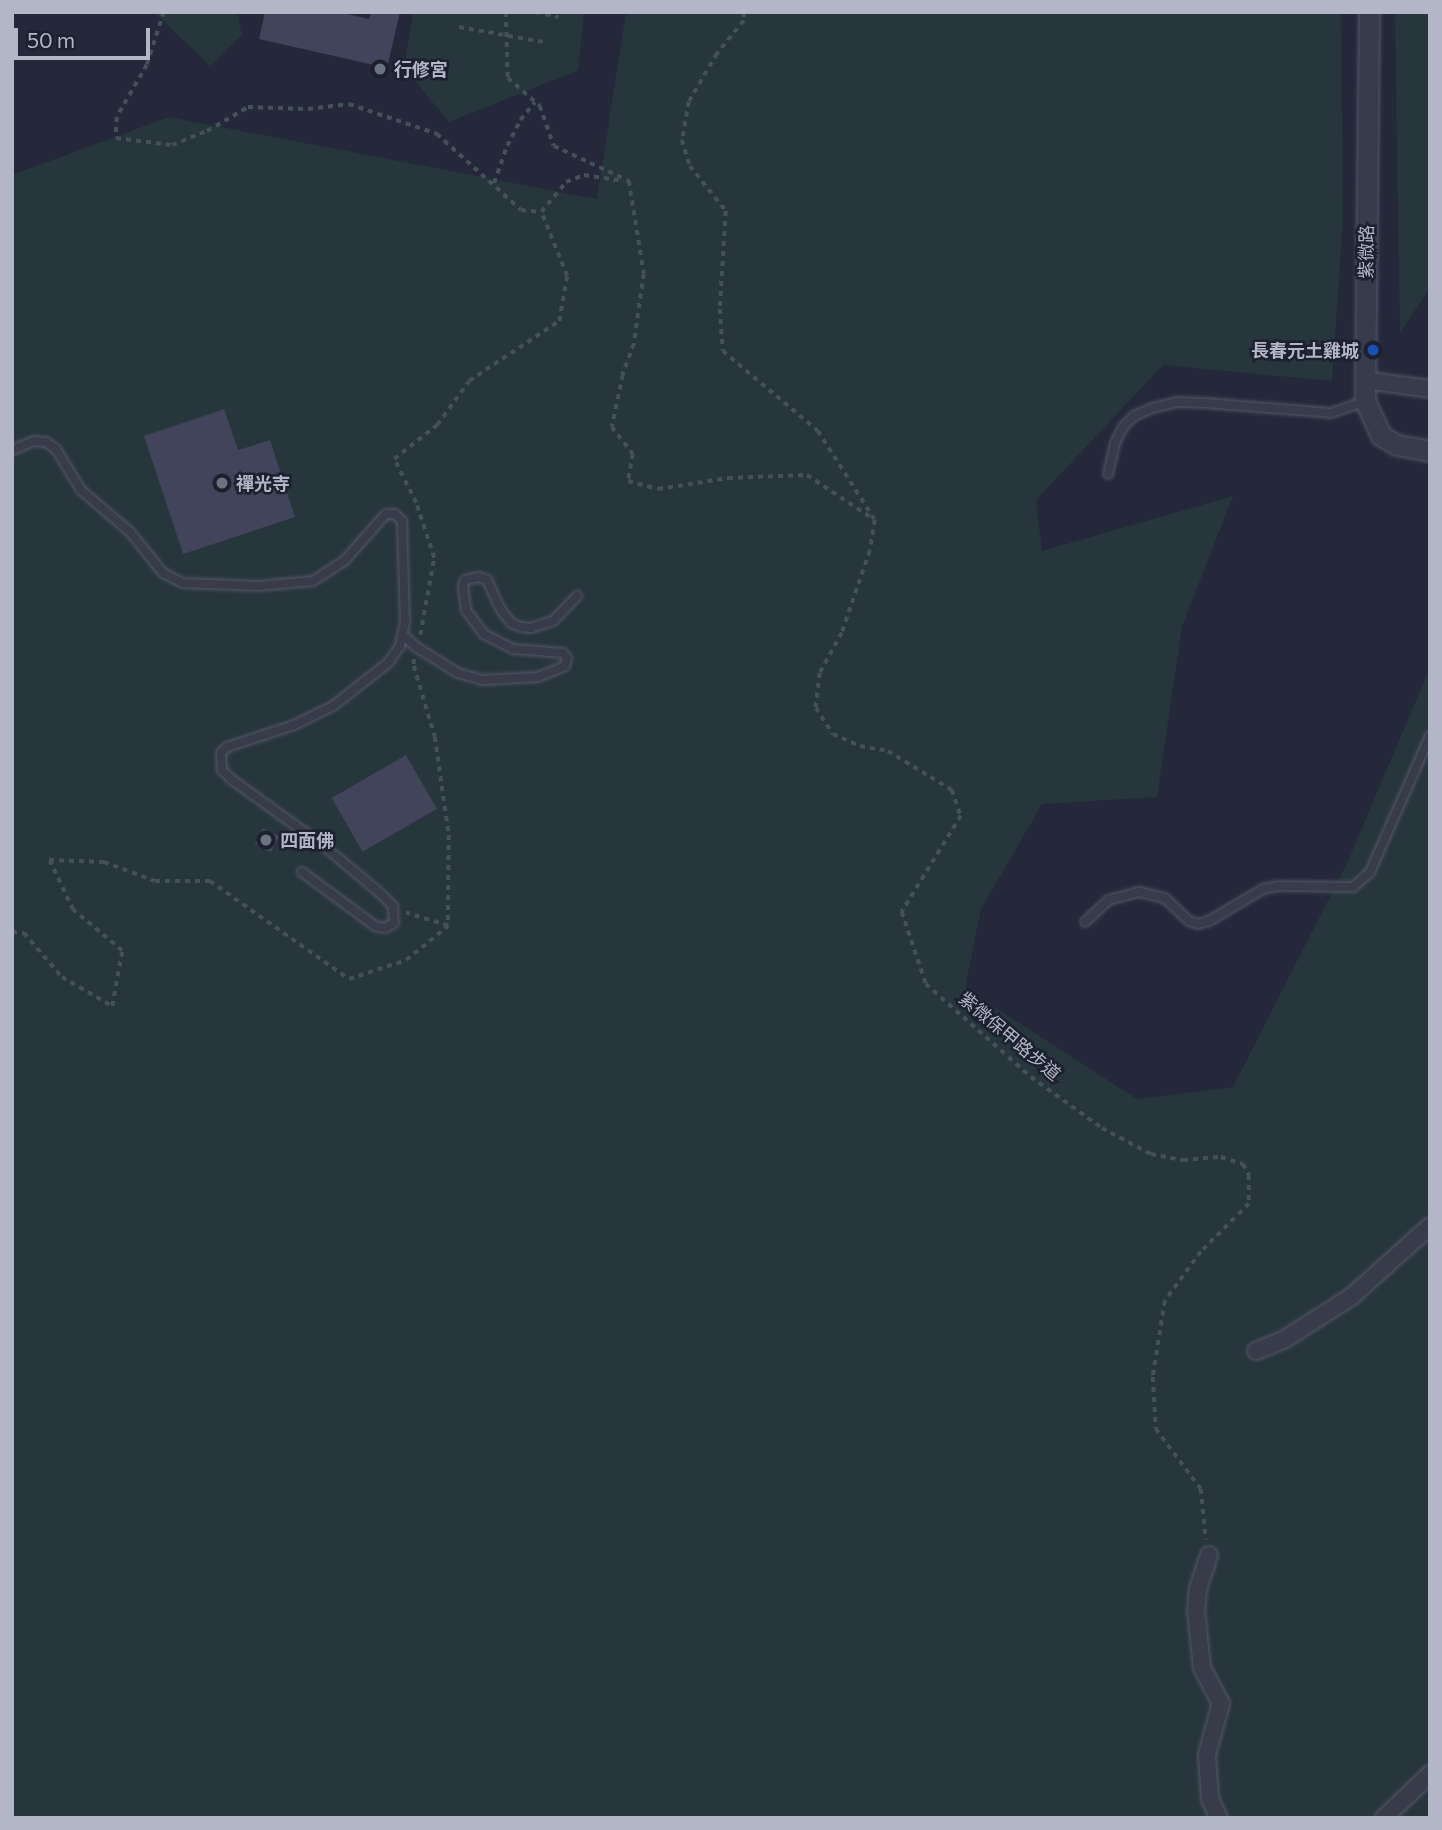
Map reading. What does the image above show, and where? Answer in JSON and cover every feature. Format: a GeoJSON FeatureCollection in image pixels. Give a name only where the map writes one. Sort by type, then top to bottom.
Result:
{"type":"FeatureCollection","features":[{"type":"Feature","properties":{"kind":"street","name":"紫微路"},"geometry":{"type":"LineString","coordinates":[[1369,12],[1365,401],[1381,436],[1397,445],[1430,451]]}},
{"type":"Feature","properties":{"kind":"street"},"geometry":{"type":"LineString","coordinates":[[1364,380],[1430,389]]}},
{"type":"Feature","properties":{"kind":"street"},"geometry":{"type":"LineString","coordinates":[[1256,1351],[1285,1339],[1351,1297],[1430,1226]]}},
{"type":"Feature","properties":{"kind":"street"},"geometry":{"type":"LineString","coordinates":[[1209,1555],[1198,1590],[1196,1610],[1202,1668],[1220,1695],[1221,1703],[1207,1755],[1210,1799],[1220,1818]]}},
{"type":"Feature","properties":{"kind":"street"},"geometry":{"type":"LineString","coordinates":[[1384,1818],[1430,1774]]}},
{"type":"Feature","properties":{"kind":"lane"},"geometry":{"type":"LineString","coordinates":[[1108,474],[1115,443],[1123,427],[1134,416],[1152,408],[1177,402],[1331,413],[1365,401]]}},
{"type":"Feature","properties":{"kind":"lane"},"geometry":{"type":"LineString","coordinates":[[12,450],[34,441],[46,442],[56,449],[81,490],[130,532],[163,573],[183,583],[258,586],[313,581],[345,560],[386,514],[394,514],[402,522],[405,535],[405,622],[400,646],[389,662],[342,700],[294,725],[227,747],[220,753],[222,770],[231,779],[353,869],[394,909],[394,923],[385,928],[375,926],[302,872]]}},
{"type":"Feature","properties":{"kind":"lane"},"geometry":{"type":"LineString","coordinates":[[402,634],[416,647],[458,673],[483,680],[538,677],[565,666],[567,658],[563,653],[513,649],[484,634],[466,610],[463,587],[465,580],[480,577],[487,580],[501,610],[512,623],[520,627],[531,628],[553,621],[577,596]]}},
{"type":"Feature","properties":{"kind":"lane"},"geometry":{"type":"LineString","coordinates":[[1085,922],[1109,900],[1139,892],[1165,898],[1189,921],[1198,924],[1209,921],[1263,889],[1278,886],[1353,887],[1370,872],[1430,736]]}},
{"type":"Feature","properties":{"kind":"path"},"geometry":{"type":"LineString","coordinates":[[164,12],[147,65],[117,117],[116,138],[172,145],[207,131],[248,107],[308,109],[349,104],[437,134],[521,210],[541,212]]}},
{"type":"Feature","properties":{"kind":"path"},"geometry":{"type":"LineString","coordinates":[[506,12],[508,78],[540,106],[554,146],[629,181]]}},
{"type":"Feature","properties":{"kind":"path"},"geometry":{"type":"LineString","coordinates":[[536,12],[558,17]]}},
{"type":"Feature","properties":{"kind":"path"},"geometry":{"type":"LineString","coordinates":[[744,12],[744,21],[717,54],[689,102],[682,140],[690,166],[726,211],[720,309],[723,351],[818,432],[874,520]]}},
{"type":"Feature","properties":{"kind":"path"},"geometry":{"type":"LineString","coordinates":[[459,27],[543,42]]}},
{"type":"Feature","properties":{"kind":"path"},"geometry":{"type":"LineString","coordinates":[[494,184],[507,146],[520,120],[535,102]]}},
{"type":"Feature","properties":{"kind":"path"},"geometry":{"type":"LineString","coordinates":[[541,212],[566,182],[584,175],[629,181]]}},
{"type":"Feature","properties":{"kind":"path"},"geometry":{"type":"LineString","coordinates":[[629,181],[643,274],[634,344],[623,375],[612,427],[633,454],[628,481],[658,489],[727,478],[807,475],[874,520]]}},
{"type":"Feature","properties":{"kind":"path"},"geometry":{"type":"LineString","coordinates":[[448,926],[449,835],[435,737],[414,666],[416,647],[426,614],[434,558],[416,503],[394,459],[437,425],[468,382],[559,321],[567,276],[541,212]]}},
{"type":"Feature","properties":{"kind":"path","name":"紫微保甲路步道"},"geometry":{"type":"LineString","coordinates":[[874,520],[870,551],[842,633],[820,673],[816,708],[833,734],[860,747],[888,751],[952,790],[961,816],[902,912],[926,984],[1031,1077],[1102,1128],[1152,1154],[1183,1160],[1221,1157],[1243,1164],[1248,1175],[1249,1204],[1201,1252],[1165,1301],[1153,1377],[1156,1429],[1201,1489],[1209,1555]]}},
{"type":"Feature","properties":{"kind":"path"},"geometry":{"type":"LineString","coordinates":[[12,932],[24,933],[62,977],[112,1006],[122,951],[73,910],[49,860],[104,863],[155,881],[210,881],[349,979],[406,960],[448,926]]}},
{"type":"Feature","properties":{"kind":"path"},"geometry":{"type":"LineString","coordinates":[[394,909],[448,926]]}},
{"type":"Feature","properties":{"kind":"shaded area"},"geometry":{"type":"Polygon","coordinates":[[[154,12],[238,12],[242,35],[210,66],[154,12]]]}},
{"type":"Feature","properties":{"kind":"shaded area"},"geometry":{"type":"Polygon","coordinates":[[[413,12],[584,12],[578,70],[449,122],[404,68],[413,12]]]}},
{"type":"Feature","properties":{"kind":"shaded area"},"geometry":{"type":"Polygon","coordinates":[[[626,12],[1341,12],[1343,219],[1332,381],[1163,365],[1036,500],[1042,551],[1233,496],[1182,626],[1157,797],[1042,804],[981,909],[965,988],[1137,1099],[1233,1087],[1349,859],[1430,667],[1430,1818],[12,1818],[12,175],[169,117],[597,199],[626,12]]]}},
{"type":"Feature","properties":{"kind":"shaded area"},"geometry":{"type":"Polygon","coordinates":[[[1395,12],[1430,12],[1430,288],[1400,333],[1395,12]]]}},
{"type":"Feature","properties":{"kind":"building","name":"行修宮"},"geometry":{"type":"Polygon","coordinates":[[[265,12],[339,12],[369,19],[371,12],[400,12],[387,68],[259,39],[265,12]]]}},
{"type":"Feature","properties":{"kind":"building","name":"禪光寺"},"geometry":{"type":"Polygon","coordinates":[[[224,409],[238,450],[270,440],[295,517],[183,554],[144,436],[224,409]]]}},
{"type":"Feature","properties":{"kind":"building"},"geometry":{"type":"Polygon","coordinates":[[[406,755],[437,809],[363,852],[332,798],[406,755]]]}},
{"type":"Feature","properties":{"kind":"building","name":"四面佛"},"geometry":{"type":"Polygon","coordinates":[[[263,828],[279,836],[271,852],[255,844],[263,828]]]}},
{"type":"Feature","properties":{"kind":"place","name":"行修宮"},"geometry":{"type":"Point","coordinates":[380,69]}},
{"type":"Feature","properties":{"kind":"place","name":"長春元土雞城"},"geometry":{"type":"Point","coordinates":[1373,350]}},
{"type":"Feature","properties":{"kind":"place","name":"禪光寺"},"geometry":{"type":"Point","coordinates":[222,483]}},
{"type":"Feature","properties":{"kind":"place","name":"四面佛"},"geometry":{"type":"Point","coordinates":[266,840]}}]}
